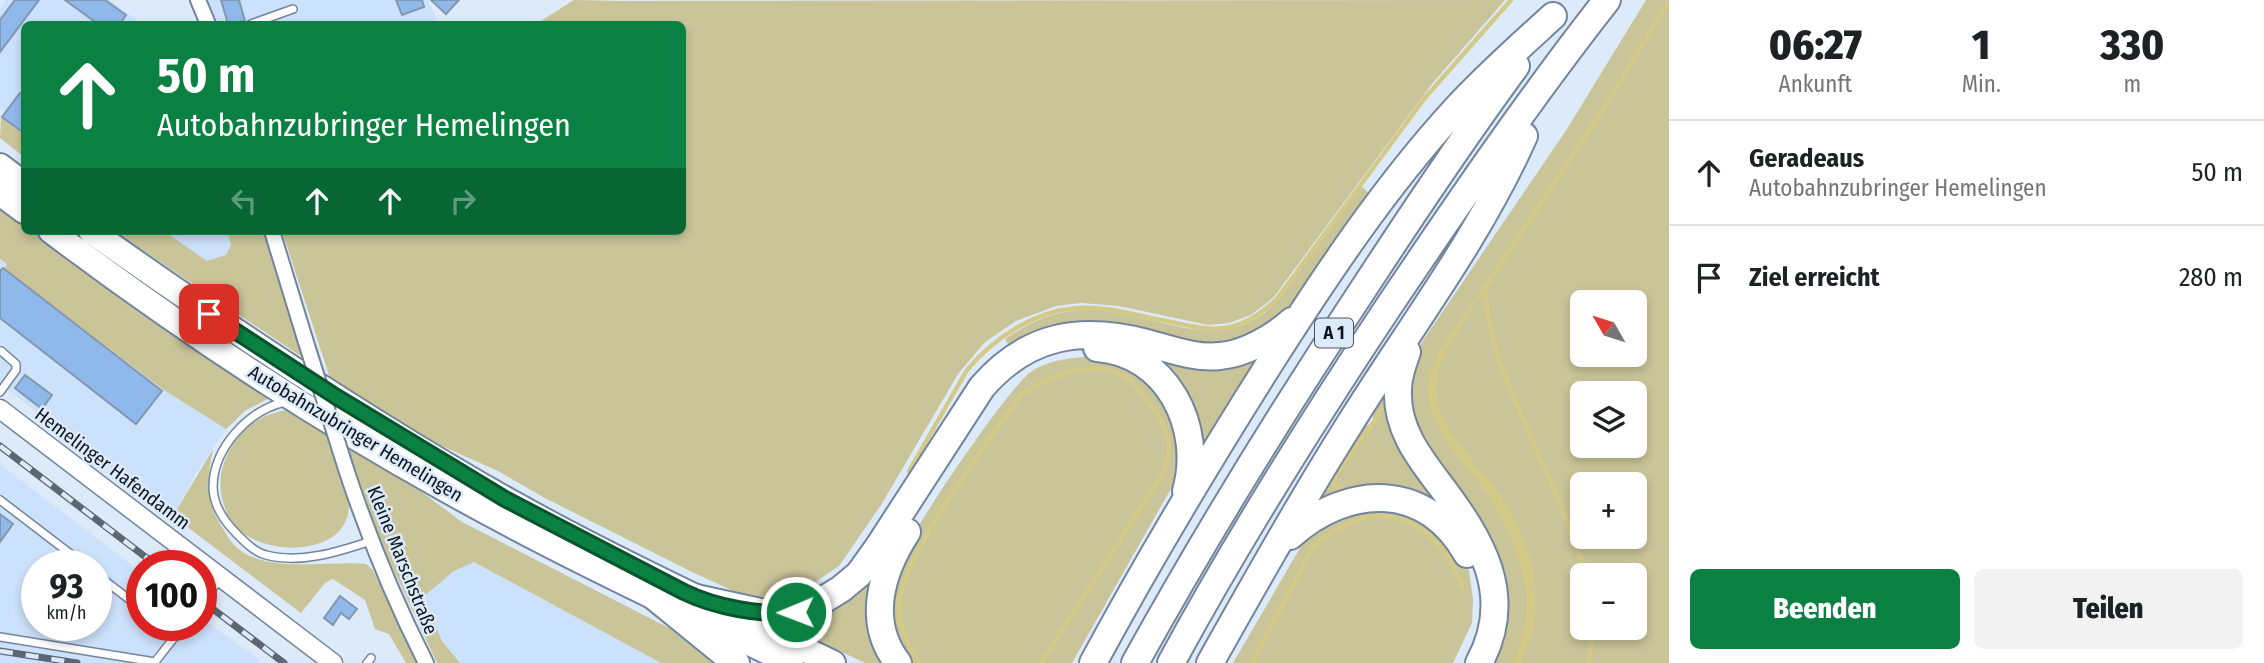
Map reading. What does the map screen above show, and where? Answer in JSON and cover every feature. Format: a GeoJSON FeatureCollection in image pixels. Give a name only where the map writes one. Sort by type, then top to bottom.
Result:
{"type":"FeatureCollection","features":[{"type":"Feature","properties":{"kind":"highway","name":"A 1"},"geometry":{"type":"LineString","coordinates":[[1171,663],[1257,513],[1348,369],[1433,240],[1607,0]]}},
{"type":"Feature","properties":{"kind":"highway","name":"A 1"},"geometry":{"type":"LineString","coordinates":[[1135,663],[1231,497],[1318,358],[1483,111],[1559,8]]}},
{"type":"Feature","properties":{"kind":"highway"},"geometry":{"type":"LineString","coordinates":[[1093,663],[1178,513],[1309,302],[1367,217],[1422,148],[1485,78],[1559,8]]}},
{"type":"Feature","properties":{"kind":"highway"},"geometry":{"type":"LineString","coordinates":[[1210,663],[1349,424],[1418,322],[1484,212],[1521,141],[1546,81]]}},
{"type":"Feature","properties":{"kind":"highway"},"geometry":{"type":"LineString","coordinates":[[0,166],[21,182]]}},
{"type":"Feature","properties":{"kind":"highway"},"geometry":{"type":"LineString","coordinates":[[0,193],[21,209]]}},
{"type":"Feature","properties":{"kind":"highway","name":"Autobahnzubringer Hemelingen"},"geometry":{"type":"LineString","coordinates":[[57,235],[296,400],[447,491],[654,597],[791,663]]}},
{"type":"Feature","properties":{"kind":"highway","name":"Autobahnzubringer Hemelingen"},"geometry":{"type":"LineString","coordinates":[[97,235],[229,328],[505,499],[696,598],[833,663]]}},
{"type":"Feature","properties":{"kind":"highway"},"geometry":{"type":"LineString","coordinates":[[696,598],[774,615],[796,612],[815,605],[841,589],[859,574],[982,387],[999,368],[1024,350],[1051,339],[1082,334],[1130,338],[1195,354],[1220,356],[1242,350],[1285,327],[1309,302]]}},
{"type":"Feature","properties":{"kind":"highway"},"geometry":{"type":"LineString","coordinates":[[1418,322],[1400,374],[1400,414],[1420,461],[1460,513],[1489,564],[1495,593],[1494,614],[1491,633],[1479,663]]}},
{"type":"Feature","properties":{"kind":"highway"},"geometry":{"type":"LineString","coordinates":[[898,663],[890,653],[882,629],[879,600],[886,569],[898,545],[989,406],[1011,378],[1037,359],[1052,351],[1101,348],[1126,356],[1147,367],[1166,385],[1179,404],[1188,427],[1191,455],[1189,479],[1178,513]]}},
{"type":"Feature","properties":{"kind":"highway"},"geometry":{"type":"LineString","coordinates":[[1273,552],[1312,518],[1349,500],[1381,497],[1424,510],[1447,526],[1457,537],[1472,563],[1480,586],[1479,624],[1462,663]]}},
{"type":"Feature","properties":{"kind":"highway"},"geometry":{"type":"LineString","coordinates":[[654,597],[736,663]]}},
{"type":"Feature","properties":{"kind":"street"},"geometry":{"type":"LineString","coordinates":[[198,0],[207,21]]}},
{"type":"Feature","properties":{"kind":"street","name":"Kleine Marschstraße"},"geometry":{"type":"LineString","coordinates":[[273,235],[371,541],[400,613],[426,663]]}},
{"type":"Feature","properties":{"kind":"street","name":"Hemelinger Hafendamm"},"geometry":{"type":"LineString","coordinates":[[0,408],[333,663]]}},
{"type":"Feature","properties":{"kind":"lane"},"geometry":{"type":"LineString","coordinates":[[259,21],[293,9]]}},
{"type":"Feature","properties":{"kind":"lane"},"geometry":{"type":"LineString","coordinates":[[0,392],[16,370],[16,364],[1,351]]}},
{"type":"Feature","properties":{"kind":"lane"},"geometry":{"type":"LineString","coordinates":[[296,400],[272,405],[254,416],[236,433],[219,458],[213,486],[217,506],[226,523],[245,543],[263,555],[289,558],[344,550],[371,541]]}},
{"type":"Feature","properties":{"kind":"lane"},"geometry":{"type":"LineString","coordinates":[[0,500],[65,550]]}},
{"type":"Feature","properties":{"kind":"lane"},"geometry":{"type":"LineString","coordinates":[[217,584],[222,578]]}},
{"type":"Feature","properties":{"kind":"lane"},"geometry":{"type":"LineString","coordinates":[[112,586],[126,597]]}},
{"type":"Feature","properties":{"kind":"lane"},"geometry":{"type":"LineString","coordinates":[[0,637],[155,662],[171,641]]}},
{"type":"Feature","properties":{"kind":"shaded area"},"geometry":{"type":"Polygon","coordinates":[[[6,0],[110,0],[137,21],[21,21],[21,133],[1,117],[4,112],[0,109],[0,8],[6,0]]]}},
{"type":"Feature","properties":{"kind":"shaded area"},"geometry":{"type":"Polygon","coordinates":[[[200,0],[428,0],[437,21],[209,21],[200,0]]]}},
{"type":"Feature","properties":{"kind":"shaded area"},"geometry":{"type":"Polygon","coordinates":[[[574,0],[1505,0],[1432,84],[1273,298],[1251,315],[1229,323],[1208,325],[1119,306],[1081,303],[1056,306],[1016,321],[985,342],[958,374],[881,505],[839,566],[815,582],[823,587],[808,596],[778,601],[742,595],[692,572],[543,497],[498,471],[442,446],[331,381],[283,235],[686,235],[686,21],[541,21],[574,0]]]}},
{"type":"Feature","properties":{"kind":"shaded area"},"geometry":{"type":"Polygon","coordinates":[[[1646,0],[1669,0],[1669,663],[1490,663],[1505,625],[1506,583],[1493,547],[1420,437],[1408,403],[1410,371],[1422,342],[1567,129],[1646,0]]]}},
{"type":"Feature","properties":{"kind":"shaded area"},"geometry":{"type":"Polygon","coordinates":[[[1,117],[21,133],[21,155],[0,138],[1,117]]]}},
{"type":"Feature","properties":{"kind":"shaded area"},"geometry":{"type":"Polygon","coordinates":[[[1361,186],[1369,193],[1294,301],[1282,314],[1256,331],[1233,340],[1210,342],[1116,323],[1089,321],[1047,328],[1010,347],[1005,339],[1040,319],[1080,310],[1106,311],[1184,328],[1209,330],[1233,328],[1257,318],[1279,299],[1361,186]]]}},
{"type":"Feature","properties":{"kind":"shaded area"},"geometry":{"type":"Polygon","coordinates":[[[0,206],[21,223],[21,235],[39,235],[164,326],[271,397],[245,411],[226,429],[164,390],[4,269],[7,264],[0,259],[0,206]]]}},
{"type":"Feature","properties":{"kind":"shaded area"},"geometry":{"type":"Polygon","coordinates":[[[120,235],[170,235],[207,261],[226,255],[231,245],[228,235],[265,235],[305,359],[120,235]]]}},
{"type":"Feature","properties":{"kind":"shaded area"},"geometry":{"type":"Polygon","coordinates":[[[170,235],[228,235],[231,245],[226,255],[207,261],[170,235]]]}},
{"type":"Feature","properties":{"kind":"shaded area"},"geometry":{"type":"Polygon","coordinates":[[[0,259],[7,264],[4,269],[164,390],[226,429],[195,475],[173,516],[0,384],[0,259]]]}},
{"type":"Feature","properties":{"kind":"shaded area"},"geometry":{"type":"Polygon","coordinates":[[[1481,293],[1444,357],[1437,378],[1436,394],[1446,423],[1508,508],[1528,550],[1536,595],[1535,618],[1521,663],[1512,663],[1522,641],[1526,593],[1514,546],[1492,502],[1439,428],[1428,390],[1429,377],[1439,351],[1481,293]]]}},
{"type":"Feature","properties":{"kind":"shaded area"},"geometry":{"type":"Polygon","coordinates":[[[1274,342],[1200,467],[1150,350],[1274,342]]]}},
{"type":"Feature","properties":{"kind":"shaded area"},"geometry":{"type":"Polygon","coordinates":[[[1098,356],[1152,381],[1180,433],[1177,478],[1072,663],[912,663],[893,632],[890,609],[894,573],[915,532],[980,434],[1032,371],[1056,361],[1098,356]]]}},
{"type":"Feature","properties":{"kind":"shaded area"},"geometry":{"type":"Polygon","coordinates":[[[1393,373],[1443,511],[1312,508],[1366,424],[1368,426],[1373,419],[1372,404],[1393,373]]]}},
{"type":"Feature","properties":{"kind":"shaded area"},"geometry":{"type":"Polygon","coordinates":[[[291,408],[324,429],[343,479],[349,505],[342,528],[323,542],[311,546],[273,546],[249,537],[229,518],[221,492],[223,466],[234,442],[253,423],[265,416],[291,408]]]}},
{"type":"Feature","properties":{"kind":"shaded area"},"geometry":{"type":"Polygon","coordinates":[[[351,447],[407,481],[462,522],[669,628],[713,663],[661,663],[474,562],[454,571],[423,597],[442,641],[460,663],[437,663],[383,547],[349,453],[351,447]]]}},
{"type":"Feature","properties":{"kind":"shaded area"},"geometry":{"type":"Polygon","coordinates":[[[213,449],[209,469],[210,498],[216,518],[234,545],[246,554],[279,563],[366,564],[373,570],[418,663],[406,663],[389,634],[375,629],[365,600],[333,579],[325,583],[301,613],[173,516],[213,449]]]}},
{"type":"Feature","properties":{"kind":"shaded area"},"geometry":{"type":"Polygon","coordinates":[[[0,464],[126,561],[126,641],[217,641],[217,629],[259,659],[258,663],[0,663],[0,464]]]}},
{"type":"Feature","properties":{"kind":"shaded area"},"geometry":{"type":"Polygon","coordinates":[[[1410,510],[1457,549],[1469,571],[1473,599],[1472,623],[1453,663],[1233,663],[1310,531],[1331,513],[1410,510]]]}},
{"type":"Feature","properties":{"kind":"shaded area"},"geometry":{"type":"Polygon","coordinates":[[[474,562],[661,663],[460,663],[442,641],[423,597],[454,571],[474,562]]]}},
{"type":"Feature","properties":{"kind":"shaded area"},"geometry":{"type":"Polygon","coordinates":[[[875,563],[891,663],[865,663],[774,620],[875,563]]]}},
{"type":"Feature","properties":{"kind":"building"},"geometry":{"type":"Polygon","coordinates":[[[15,0],[39,0],[0,52],[0,20],[15,0]]]}},
{"type":"Feature","properties":{"kind":"building"},"geometry":{"type":"Polygon","coordinates":[[[65,0],[105,0],[126,15],[122,21],[94,21],[65,0]]]}},
{"type":"Feature","properties":{"kind":"building"},"geometry":{"type":"Polygon","coordinates":[[[221,0],[239,0],[245,21],[227,21],[221,0]]]}},
{"type":"Feature","properties":{"kind":"building"},"geometry":{"type":"Polygon","coordinates":[[[396,0],[422,0],[424,7],[402,15],[396,0]]]}},
{"type":"Feature","properties":{"kind":"building"},"geometry":{"type":"Polygon","coordinates":[[[431,0],[459,0],[446,14],[431,0]]]}},
{"type":"Feature","properties":{"kind":"building"},"geometry":{"type":"Polygon","coordinates":[[[20,93],[21,94],[21,131],[2,117],[20,93]]]}},
{"type":"Feature","properties":{"kind":"building"},"geometry":{"type":"Polygon","coordinates":[[[3,268],[162,391],[136,424],[0,318],[0,271],[3,268]]]}},
{"type":"Feature","properties":{"kind":"building"},"geometry":{"type":"Polygon","coordinates":[[[25,375],[52,395],[42,409],[15,388],[25,375]]]}},
{"type":"Feature","properties":{"kind":"building"},"geometry":{"type":"Polygon","coordinates":[[[0,514],[13,524],[0,542],[0,514]]]}},
{"type":"Feature","properties":{"kind":"building"},"geometry":{"type":"Polygon","coordinates":[[[340,596],[357,609],[349,619],[341,613],[333,625],[324,618],[340,596]]]}},
{"type":"Feature","properties":{"kind":"waterway"},"geometry":{"type":"LineString","coordinates":[[909,471],[967,370],[1002,337],[1030,320],[1061,310],[1097,308],[1216,329],[1240,324],[1265,309],[1276,300],[1424,99],[1511,0]]}},
{"type":"Feature","properties":{"kind":"waterway"},"geometry":{"type":"LineString","coordinates":[[1479,297],[1604,108],[1669,1]]}},
{"type":"Feature","properties":{"kind":"waterway"},"geometry":{"type":"LineString","coordinates":[[1485,288],[1490,328],[1500,362],[1582,563]]}},
{"type":"Feature","properties":{"kind":"waterway"},"geometry":{"type":"LineString","coordinates":[[919,663],[901,623],[899,608],[902,588],[928,532],[1020,396],[1054,377],[1082,370],[1108,370],[1120,374],[1133,384],[1162,423],[1169,443],[1165,470],[1041,663]]}},
{"type":"Feature","properties":{"kind":"waterway"},"geometry":{"type":"LineString","coordinates":[[1343,487],[1332,486],[1342,465],[1383,408],[1388,410]]}},
{"type":"Feature","properties":{"kind":"waterway"},"geometry":{"type":"LineString","coordinates":[[1252,663],[1309,554],[1320,541],[1332,533],[1362,519],[1381,516],[1416,526],[1431,537],[1443,551],[1462,587]]}},
{"type":"Feature","properties":{"kind":"waterway"},"geometry":{"type":"LineString","coordinates":[[1589,663],[1592,640]]}},
{"type":"Feature","properties":{"kind":"railway"},"geometry":{"type":"LineString","coordinates":[[0,446],[136,550]]}},
{"type":"Feature","properties":{"kind":"railway"},"geometry":{"type":"LineString","coordinates":[[217,612],[284,663]]}},
{"type":"Feature","properties":{"kind":"railway"},"geometry":{"type":"LineString","coordinates":[[0,651],[77,663]]}},
{"type":"Feature","properties":{"kind":"route"},"geometry":{"type":"LineString","coordinates":[[209,314],[335,396],[505,499],[684,592],[696,598],[751,611],[774,615],[796,612]]}}]}
